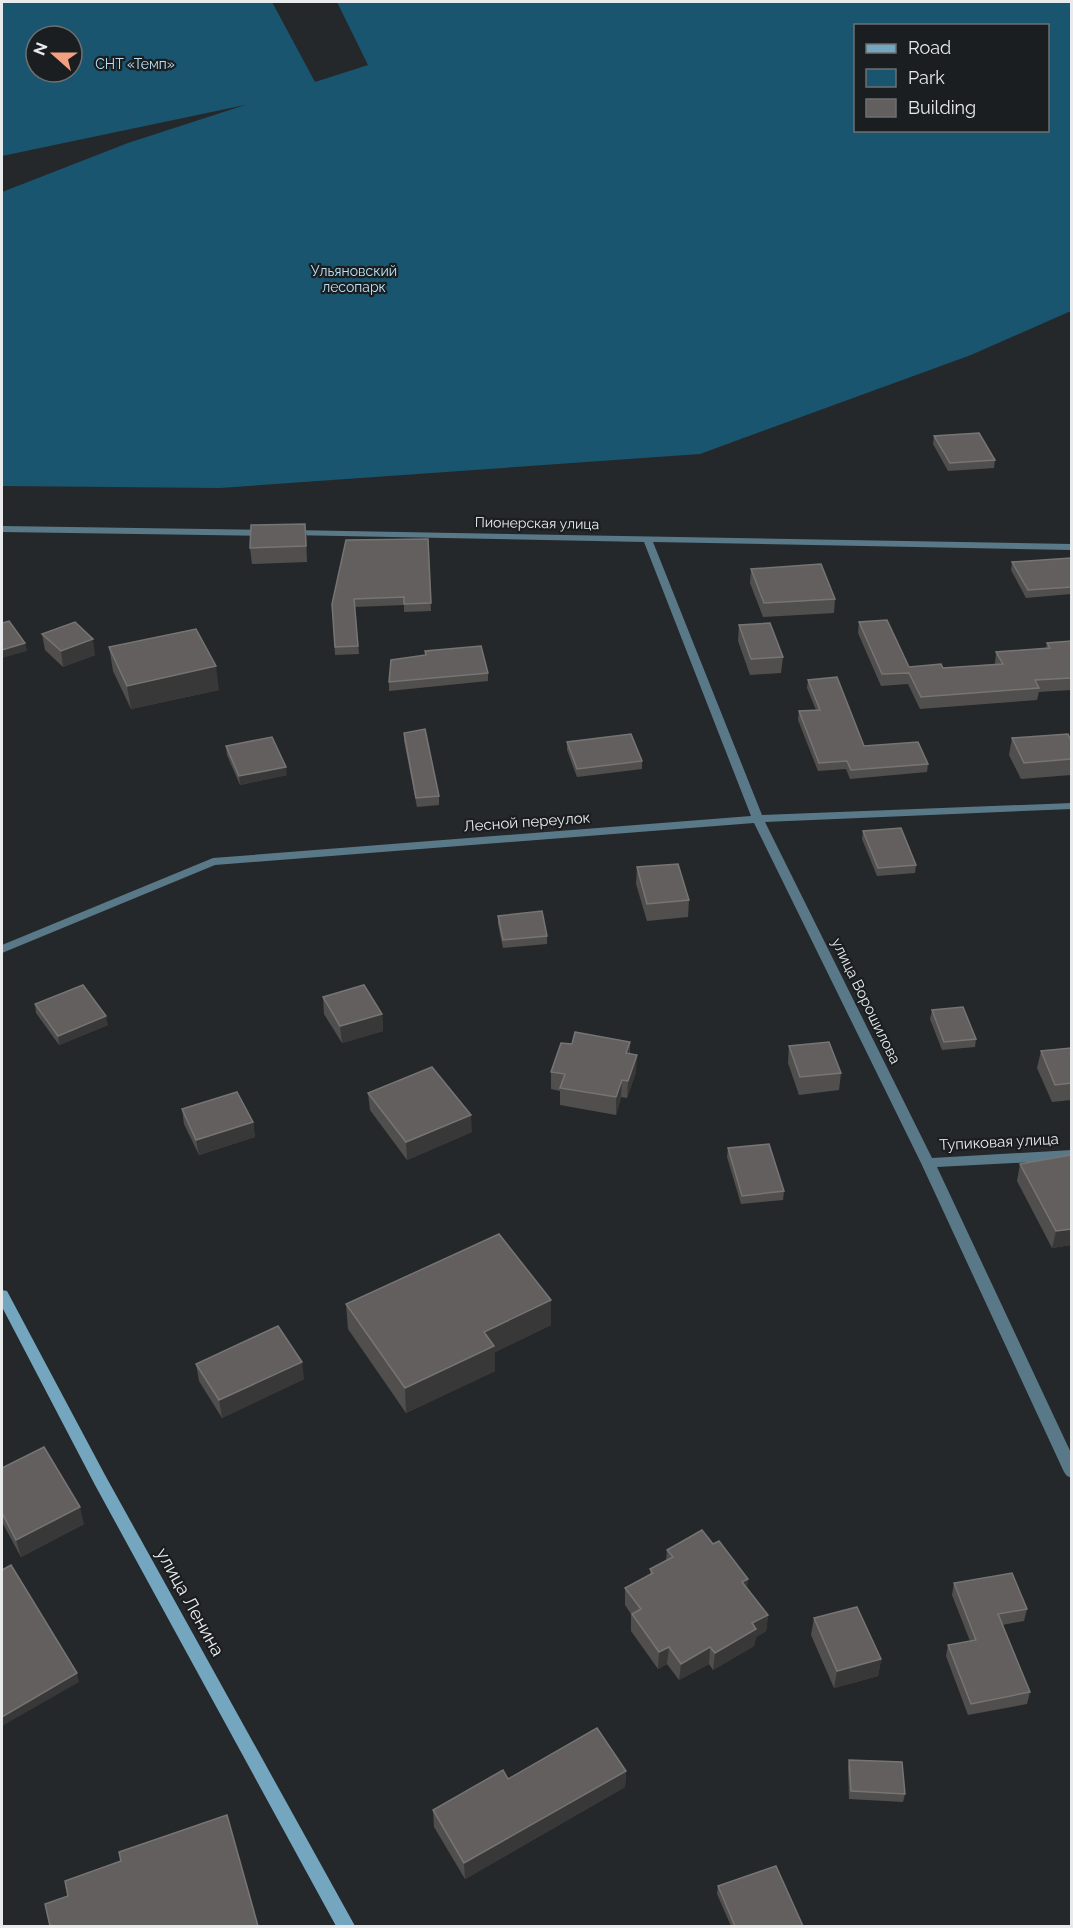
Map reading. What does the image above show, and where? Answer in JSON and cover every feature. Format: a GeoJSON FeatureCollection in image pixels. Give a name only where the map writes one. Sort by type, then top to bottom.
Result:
{"type":"FeatureCollection","features":[{"type":"Feature","properties":{"kind":"street","name":"Пионерская улица"},"geometry":{"type":"LineString","coordinates":[[2,529],[647,538],[1071,547]]}},
{"type":"Feature","properties":{"kind":"street","name":"улица Ворошилова"},"geometry":{"type":"LineString","coordinates":[[647,538],[758,819],[928,1163],[1071,1472]]}},
{"type":"Feature","properties":{"kind":"street","name":"Лесной переулок"},"geometry":{"type":"LineString","coordinates":[[2,949],[213,862],[758,819],[1071,807]]}},
{"type":"Feature","properties":{"kind":"street","name":"Тупиковая улица"},"geometry":{"type":"LineString","coordinates":[[928,1163],[1071,1155]]}},
{"type":"Feature","properties":{"kind":"street","name":"улица Ленина"},"geometry":{"type":"LineString","coordinates":[[2,1295],[100,1480],[346,1926]]}},
{"type":"Feature","properties":{"kind":"green space","name":"Ульяновский лесопарк"},"geometry":{"type":"Polygon","coordinates":[[[2,2],[272,2],[315,82],[368,65],[337,2],[1071,2],[1071,311],[971,355],[700,454],[220,488],[2,486],[2,192],[128,143],[245,105],[2,156],[2,2]]]}},
{"type":"Feature","properties":{"kind":"building"},"geometry":{"type":"Polygon","coordinates":[[[979,433],[995,460],[950,463],[934,436],[979,433]]]}},
{"type":"Feature","properties":{"kind":"building"},"geometry":{"type":"Polygon","coordinates":[[[305,524],[306,546],[250,548],[251,525],[305,524]]]}},
{"type":"Feature","properties":{"kind":"building"},"geometry":{"type":"Polygon","coordinates":[[[428,539],[431,603],[404,604],[404,597],[354,599],[358,646],[335,647],[332,604],[346,540],[428,539]]]}},
{"type":"Feature","properties":{"kind":"building"},"geometry":{"type":"Polygon","coordinates":[[[1071,558],[1071,587],[1028,590],[1012,562],[1071,558]]]}},
{"type":"Feature","properties":{"kind":"building"},"geometry":{"type":"Polygon","coordinates":[[[821,564],[835,599],[764,603],[751,569],[821,564]]]}},
{"type":"Feature","properties":{"kind":"building"},"geometry":{"type":"Polygon","coordinates":[[[887,620],[909,667],[941,664],[943,668],[1003,664],[996,652],[1050,648],[1047,643],[1071,641],[1071,678],[1035,680],[1039,688],[921,697],[909,673],[882,674],[859,622],[887,620]]]}},
{"type":"Feature","properties":{"kind":"building"},"geometry":{"type":"Polygon","coordinates":[[[9,621],[25,643],[2,650],[2,623],[9,621]]]}},
{"type":"Feature","properties":{"kind":"building"},"geometry":{"type":"Polygon","coordinates":[[[75,622],[93,639],[61,651],[42,634],[75,622]]]}},
{"type":"Feature","properties":{"kind":"building"},"geometry":{"type":"Polygon","coordinates":[[[770,623],[783,657],[751,659],[739,625],[770,623]]]}},
{"type":"Feature","properties":{"kind":"building"},"geometry":{"type":"Polygon","coordinates":[[[196,629],[216,666],[127,686],[109,647],[196,629]]]}},
{"type":"Feature","properties":{"kind":"building"},"geometry":{"type":"Polygon","coordinates":[[[481,646],[488,673],[389,682],[391,660],[426,655],[425,651],[481,646]]]}},
{"type":"Feature","properties":{"kind":"building"},"geometry":{"type":"Polygon","coordinates":[[[837,677],[864,746],[918,742],[928,764],[851,770],[847,761],[819,763],[799,711],[820,710],[808,680],[837,677]]]}},
{"type":"Feature","properties":{"kind":"building"},"geometry":{"type":"Polygon","coordinates":[[[425,729],[439,796],[416,798],[404,733],[425,729]]]}},
{"type":"Feature","properties":{"kind":"building"},"geometry":{"type":"Polygon","coordinates":[[[631,734],[642,761],[577,769],[567,742],[631,734]]]}},
{"type":"Feature","properties":{"kind":"building"},"geometry":{"type":"Polygon","coordinates":[[[1068,734],[1071,741],[1071,759],[1024,763],[1012,738],[1068,734]]]}},
{"type":"Feature","properties":{"kind":"building"},"geometry":{"type":"Polygon","coordinates":[[[272,737],[286,767],[239,776],[226,746],[272,737]]]}},
{"type":"Feature","properties":{"kind":"building"},"geometry":{"type":"Polygon","coordinates":[[[901,828],[916,865],[878,868],[863,831],[901,828]]]}},
{"type":"Feature","properties":{"kind":"building"},"geometry":{"type":"Polygon","coordinates":[[[678,864],[689,900],[647,904],[637,867],[678,864]]]}},
{"type":"Feature","properties":{"kind":"building"},"geometry":{"type":"Polygon","coordinates":[[[542,911],[547,936],[503,940],[498,916],[542,911]]]}},
{"type":"Feature","properties":{"kind":"building"},"geometry":{"type":"Polygon","coordinates":[[[83,985],[106,1016],[58,1036],[35,1004],[83,985]]]}},
{"type":"Feature","properties":{"kind":"building"},"geometry":{"type":"Polygon","coordinates":[[[364,985],[382,1014],[340,1026],[323,997],[364,985]]]}},
{"type":"Feature","properties":{"kind":"building"},"geometry":{"type":"Polygon","coordinates":[[[963,1007],[976,1039],[944,1042],[932,1010],[963,1007]]]}},
{"type":"Feature","properties":{"kind":"building"},"geometry":{"type":"Polygon","coordinates":[[[575,1032],[630,1042],[626,1053],[637,1055],[628,1081],[622,1080],[616,1097],[560,1088],[565,1074],[551,1072],[561,1043],[572,1044],[575,1032]]]}},
{"type":"Feature","properties":{"kind":"building"},"geometry":{"type":"Polygon","coordinates":[[[829,1042],[841,1073],[800,1077],[789,1046],[829,1042]]]}},
{"type":"Feature","properties":{"kind":"building"},"geometry":{"type":"Polygon","coordinates":[[[1071,1048],[1071,1083],[1055,1085],[1041,1051],[1071,1048]]]}},
{"type":"Feature","properties":{"kind":"building"},"geometry":{"type":"Polygon","coordinates":[[[432,1067],[471,1115],[406,1142],[368,1093],[432,1067]]]}},
{"type":"Feature","properties":{"kind":"building"},"geometry":{"type":"Polygon","coordinates":[[[237,1092],[253,1122],[196,1140],[182,1109],[237,1092]]]}},
{"type":"Feature","properties":{"kind":"building"},"geometry":{"type":"Polygon","coordinates":[[[769,1144],[784,1191],[742,1196],[728,1148],[769,1144]]]}},
{"type":"Feature","properties":{"kind":"building"},"geometry":{"type":"Polygon","coordinates":[[[1071,1155],[1071,1229],[1056,1231],[1020,1164],[1071,1155]]]}},
{"type":"Feature","properties":{"kind":"building"},"geometry":{"type":"Polygon","coordinates":[[[499,1234],[551,1300],[484,1332],[494,1346],[405,1388],[346,1304],[499,1234]]]}},
{"type":"Feature","properties":{"kind":"building"},"geometry":{"type":"Polygon","coordinates":[[[278,1326],[302,1362],[219,1400],[196,1364],[278,1326]]]}},
{"type":"Feature","properties":{"kind":"building"},"geometry":{"type":"Polygon","coordinates":[[[44,1447],[80,1507],[16,1540],[2,1513],[2,1468],[44,1447]]]}},
{"type":"Feature","properties":{"kind":"building"},"geometry":{"type":"Polygon","coordinates":[[[702,1530],[713,1544],[719,1541],[748,1579],[742,1582],[768,1615],[752,1623],[756,1629],[715,1653],[710,1647],[681,1664],[669,1647],[659,1652],[632,1614],[641,1609],[625,1588],[653,1573],[650,1569],[673,1557],[667,1550],[702,1530]]]}},
{"type":"Feature","properties":{"kind":"building"},"geometry":{"type":"Polygon","coordinates":[[[11,1565],[77,1673],[2,1717],[2,1570],[11,1565]]]}},
{"type":"Feature","properties":{"kind":"building"},"geometry":{"type":"Polygon","coordinates":[[[1012,1573],[1027,1609],[998,1614],[1030,1692],[971,1704],[948,1645],[976,1640],[954,1583],[1012,1573]]]}},
{"type":"Feature","properties":{"kind":"building"},"geometry":{"type":"Polygon","coordinates":[[[857,1607],[881,1659],[837,1671],[814,1618],[857,1607]]]}},
{"type":"Feature","properties":{"kind":"building"},"geometry":{"type":"Polygon","coordinates":[[[597,1728],[626,1771],[464,1863],[433,1810],[503,1770],[508,1779],[597,1728]]]}},
{"type":"Feature","properties":{"kind":"building"},"geometry":{"type":"Polygon","coordinates":[[[849,1760],[902,1762],[905,1794],[851,1791],[849,1760]]]}},
{"type":"Feature","properties":{"kind":"building"},"geometry":{"type":"Polygon","coordinates":[[[227,1815],[258,1926],[50,1926],[45,1904],[68,1896],[65,1881],[121,1861],[119,1852],[227,1815]]]}},
{"type":"Feature","properties":{"kind":"building"},"geometry":{"type":"Polygon","coordinates":[[[776,1866],[803,1926],[735,1926],[718,1886],[776,1866]]]}},
{"type":"Feature","properties":{"kind":"park label","name":"СНТ «Темп»"},"geometry":{"type":"Point","coordinates":[135,64]}}]}
